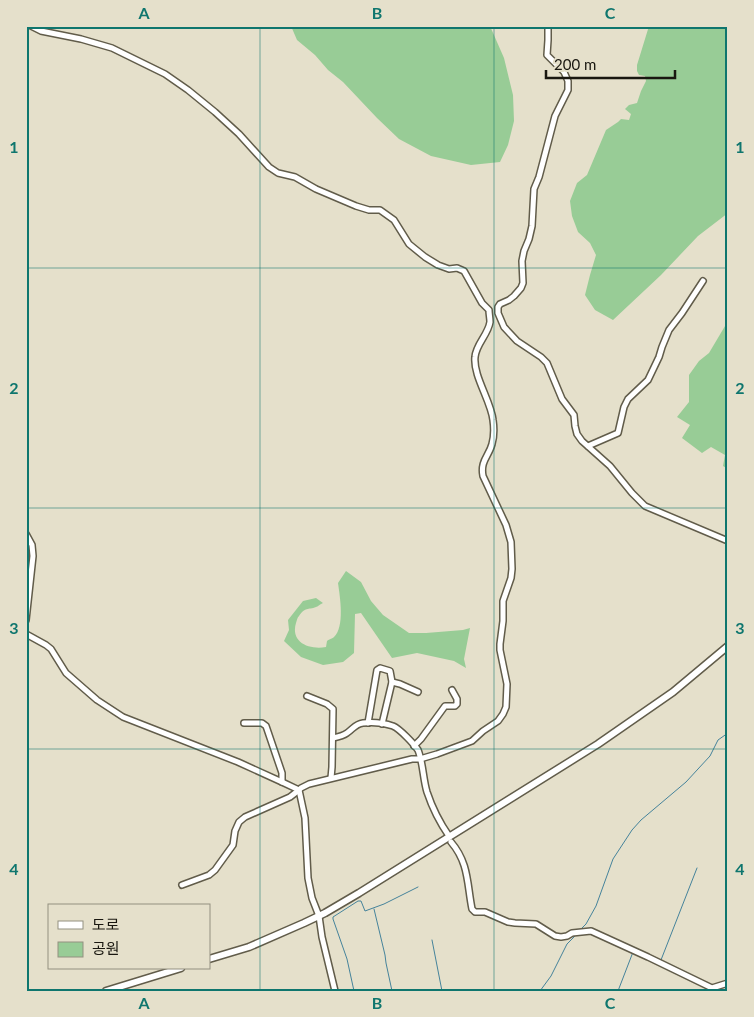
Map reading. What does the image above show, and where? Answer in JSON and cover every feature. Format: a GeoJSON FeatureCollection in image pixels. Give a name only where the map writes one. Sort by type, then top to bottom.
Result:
{"type":"FeatureCollection","features":[{"type":"Feature","properties":{"kind":"main road"},"geometry":{"type":"LineString","coordinates":[[210,959],[249,947],[320,916],[450,839],[644,713],[673,692],[728,646]]}},
{"type":"Feature","properties":{"kind":"main road"},"geometry":{"type":"LineString","coordinates":[[106,991],[174,970]]}},
{"type":"Feature","properties":{"kind":"street"},"geometry":{"type":"LineString","coordinates":[[31,26],[41,31],[82,39],[112,48],[165,74],[215,112],[240,134],[269,167],[278,173],[295,177],[316,189],[356,206],[369,210],[380,210],[394,220],[409,244],[425,257],[449,269],[457,268],[464,271],[478,297],[489,310],[490,322],[474,358],[493,419],[492,445],[483,464],[483,476],[506,525],[511,542],[511,578],[503,601],[504,622],[500,644],[507,684],[506,707],[503,714],[498,721],[472,741],[420,759],[412,759],[309,784],[290,797],[245,817],[235,831],[233,845],[216,870],[209,875],[182,885]]}},
{"type":"Feature","properties":{"kind":"street"},"geometry":{"type":"LineString","coordinates":[[548,26],[547,55],[564,72],[568,81],[568,90],[555,116],[534,189],[532,226],[522,261],[523,283],[514,296],[500,304],[498,313],[504,326],[517,341],[547,363],[562,399],[574,415],[577,434],[582,441],[610,466],[645,506],[728,541]]}},
{"type":"Feature","properties":{"kind":"street"},"geometry":{"type":"LineString","coordinates":[[588,446],[618,434],[624,406],[648,380],[669,330],[703,281]]}},
{"type":"Feature","properties":{"kind":"street"},"geometry":{"type":"LineString","coordinates":[[26,534],[32,545],[33,556],[26,620]]}},
{"type":"Feature","properties":{"kind":"street"},"geometry":{"type":"LineString","coordinates":[[26,634],[46,645],[66,673],[76,683],[123,717],[200,747],[299,790]]}},
{"type":"Feature","properties":{"kind":"street"},"geometry":{"type":"LineString","coordinates":[[368,723],[376,670],[380,668],[390,671],[392,682],[382,724]]}},
{"type":"Feature","properties":{"kind":"street"},"geometry":{"type":"LineString","coordinates":[[392,682],[418,692]]}},
{"type":"Feature","properties":{"kind":"street"},"geometry":{"type":"LineString","coordinates":[[414,746],[445,706],[455,706],[457,699],[452,690]]}},
{"type":"Feature","properties":{"kind":"street"},"geometry":{"type":"LineString","coordinates":[[307,696],[327,704],[333,709],[331,778]]}},
{"type":"Feature","properties":{"kind":"street"},"geometry":{"type":"LineString","coordinates":[[244,723],[262,723],[266,726],[282,773],[282,782]]}},
{"type":"Feature","properties":{"kind":"street"},"geometry":{"type":"LineString","coordinates":[[333,738],[342,736],[357,724],[368,723],[395,727],[408,738],[418,751],[430,801],[450,839],[464,860],[472,909],[475,912],[485,912],[515,923],[536,924],[555,936],[561,937],[572,933],[591,931],[712,988],[728,984]]}},
{"type":"Feature","properties":{"kind":"street"},"geometry":{"type":"LineString","coordinates":[[299,790],[305,818],[308,878],[312,898],[320,916],[322,937],[335,991]]}},
{"type":"Feature","properties":{"kind":"green space"},"geometry":{"type":"Polygon","coordinates":[[[291,26],[490,26],[504,58],[513,95],[514,121],[508,145],[500,162],[471,165],[431,156],[399,139],[343,82],[297,40],[291,26]]]}},
{"type":"Feature","properties":{"kind":"green space"},"geometry":{"type":"Polygon","coordinates":[[[649,26],[728,26],[728,213],[698,236],[661,275],[613,320],[595,310],[585,295],[596,255],[590,243],[578,232],[572,216],[570,201],[577,183],[587,175],[606,130],[621,119],[629,120],[631,114],[625,109],[629,105],[637,103],[646,81],[645,76],[639,75],[637,65],[649,26]]]}},
{"type":"Feature","properties":{"kind":"green space"},"geometry":{"type":"Polygon","coordinates":[[[728,321],[728,469],[723,466],[725,455],[711,447],[702,453],[682,438],[690,425],[677,417],[689,402],[689,375],[699,361],[709,353],[728,321]]]}},
{"type":"Feature","properties":{"kind":"green space"},"geometry":{"type":"Polygon","coordinates":[[[346,571],[361,582],[371,601],[383,615],[409,633],[470,628],[464,659],[466,668],[454,661],[417,653],[392,658],[361,613],[355,614],[354,653],[343,662],[323,665],[301,657],[284,641],[289,630],[288,620],[303,601],[316,598],[323,603],[301,613],[296,623],[296,636],[303,644],[308,646],[326,647],[327,641],[334,637],[340,626],[341,612],[338,583],[346,571]]]}},
{"type":"Feature","properties":{"kind":"waterway"},"geometry":{"type":"LineString","coordinates":[[580,930],[586,924],[596,906],[613,859],[632,830],[686,782],[710,756],[718,740],[728,733]]}},
{"type":"Feature","properties":{"kind":"waterway"},"geometry":{"type":"LineString","coordinates":[[661,960],[697,868]]}},
{"type":"Feature","properties":{"kind":"waterway"},"geometry":{"type":"LineString","coordinates":[[354,991],[347,959],[333,917],[358,901],[361,901],[365,911],[418,887]]}},
{"type":"Feature","properties":{"kind":"waterway"},"geometry":{"type":"LineString","coordinates":[[374,909],[392,991]]}},
{"type":"Feature","properties":{"kind":"waterway"},"geometry":{"type":"LineString","coordinates":[[540,991],[551,976],[567,944],[576,935]]}},
{"type":"Feature","properties":{"kind":"waterway"},"geometry":{"type":"LineString","coordinates":[[432,940],[442,991]]}},
{"type":"Feature","properties":{"kind":"waterway"},"geometry":{"type":"LineString","coordinates":[[618,991],[633,952]]}}]}
